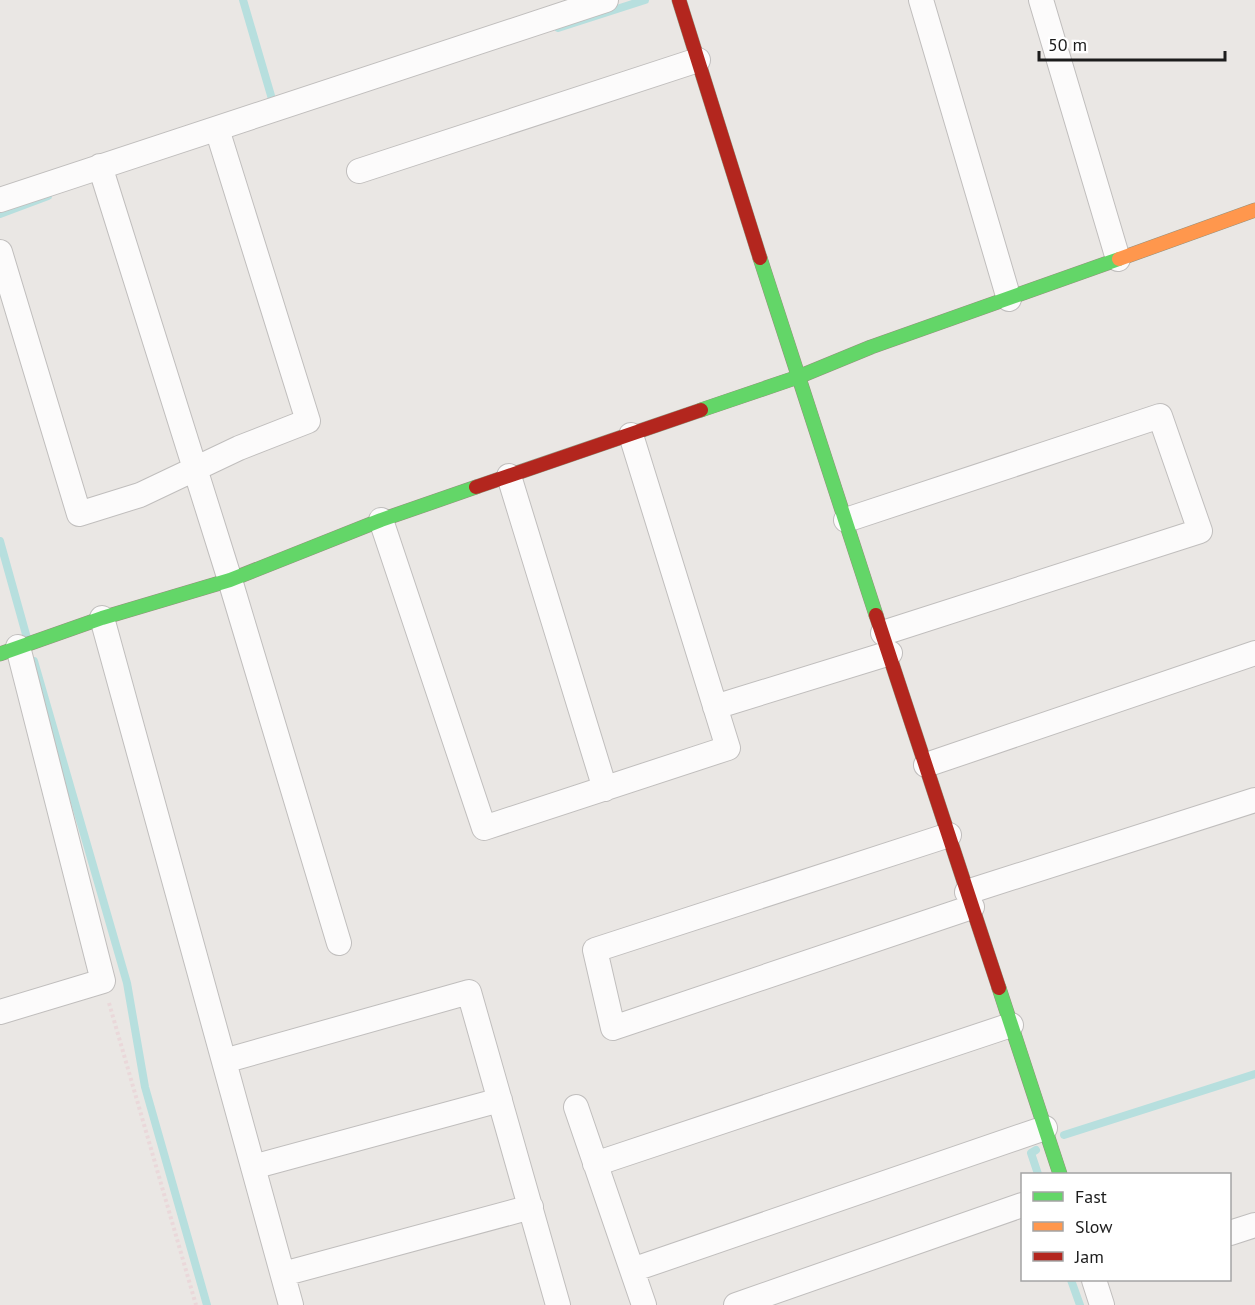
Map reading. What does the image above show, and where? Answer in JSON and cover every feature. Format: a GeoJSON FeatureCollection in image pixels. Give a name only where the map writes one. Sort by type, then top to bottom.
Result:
{"type":"FeatureCollection","features":[{"type":"Feature","properties":{"kind":"street"},"geometry":{"type":"LineString","coordinates":[[0,200],[103,175],[606,0]]}},
{"type":"Feature","properties":{"kind":"street"},"geometry":{"type":"LineString","coordinates":[[679,0],[798,376],[1060,1173]]}},
{"type":"Feature","properties":{"kind":"street"},"geometry":{"type":"LineString","coordinates":[[921,0],[1009,299]]}},
{"type":"Feature","properties":{"kind":"street"},"geometry":{"type":"LineString","coordinates":[[1041,0],[1118,258]]}},
{"type":"Feature","properties":{"kind":"street"},"geometry":{"type":"LineString","coordinates":[[359,171],[698,60]]}},
{"type":"Feature","properties":{"kind":"street"},"geometry":{"type":"LineString","coordinates":[[0,252],[79,514],[140,495],[239,448],[308,421],[219,136]]}},
{"type":"Feature","properties":{"kind":"street"},"geometry":{"type":"LineString","coordinates":[[103,175],[230,580],[339,943]]}},
{"type":"Feature","properties":{"kind":"street"},"geometry":{"type":"LineString","coordinates":[[0,1012],[103,981],[18,647],[102,618],[230,580],[381,520],[798,376],[870,346],[1009,299],[1118,258],[1254,215]]}},
{"type":"Feature","properties":{"kind":"street"},"geometry":{"type":"LineString","coordinates":[[715,707],[886,643],[1200,531],[1160,416],[846,520]]}},
{"type":"Feature","properties":{"kind":"street"},"geometry":{"type":"LineString","coordinates":[[381,520],[484,828],[728,748],[631,435]]}},
{"type":"Feature","properties":{"kind":"street"},"geometry":{"type":"LineString","coordinates":[[509,476],[605,789]]}},
{"type":"Feature","properties":{"kind":"street"},"geometry":{"type":"LineString","coordinates":[[102,618],[291,1305]]}},
{"type":"Feature","properties":{"kind":"street"},"geometry":{"type":"LineString","coordinates":[[926,765],[1255,653]]}},
{"type":"Feature","properties":{"kind":"street"},"geometry":{"type":"LineString","coordinates":[[949,835],[595,950],[613,1028],[1255,800]]}},
{"type":"Feature","properties":{"kind":"street"},"geometry":{"type":"LineString","coordinates":[[224,1061],[469,992],[558,1305]]}},
{"type":"Feature","properties":{"kind":"street"},"geometry":{"type":"LineString","coordinates":[[595,1164],[1011,1025]]}},
{"type":"Feature","properties":{"kind":"street"},"geometry":{"type":"LineString","coordinates":[[253,1167],[500,1100]]}},
{"type":"Feature","properties":{"kind":"street"},"geometry":{"type":"LineString","coordinates":[[576,1107],[644,1305]]}},
{"type":"Feature","properties":{"kind":"street"},"geometry":{"type":"LineString","coordinates":[[632,1270],[1045,1128]]}},
{"type":"Feature","properties":{"kind":"street"},"geometry":{"type":"LineString","coordinates":[[736,1305],[1021,1206]]}},
{"type":"Feature","properties":{"kind":"street"},"geometry":{"type":"LineString","coordinates":[[283,1274],[531,1207]]}},
{"type":"Feature","properties":{"kind":"street"},"geometry":{"type":"LineString","coordinates":[[1231,1233],[1255,1226]]}},
{"type":"Feature","properties":{"kind":"street"},"geometry":{"type":"LineString","coordinates":[[1094,1281],[1102,1305]]}},
{"type":"Feature","properties":{"kind":"path"},"geometry":{"type":"LineString","coordinates":[[103,981],[196,1305]]}},
{"type":"Feature","properties":{"kind":"waterway"},"geometry":{"type":"LineString","coordinates":[[243,0],[272,99]]}},
{"type":"Feature","properties":{"kind":"waterway"},"geometry":{"type":"LineString","coordinates":[[558,28],[645,0]]}},
{"type":"Feature","properties":{"kind":"waterway"},"geometry":{"type":"LineString","coordinates":[[0,214],[48,196]]}},
{"type":"Feature","properties":{"kind":"waterway"},"geometry":{"type":"LineString","coordinates":[[0,541],[27,638]]}},
{"type":"Feature","properties":{"kind":"waterway"},"geometry":{"type":"LineString","coordinates":[[34,661],[127,983],[145,1087],[207,1305]]}},
{"type":"Feature","properties":{"kind":"waterway"},"geometry":{"type":"LineString","coordinates":[[1064,1135],[1255,1074]]}},
{"type":"Feature","properties":{"kind":"waterway"},"geometry":{"type":"LineString","coordinates":[[1036,1150],[1031,1153],[1038,1173]]}},
{"type":"Feature","properties":{"kind":"waterway"},"geometry":{"type":"LineString","coordinates":[[1071,1281],[1080,1305]]}},
{"type":"Feature","properties":{"kind":"traffic: fast"},"geometry":{"type":"LineString","coordinates":[[760,258],[876,615]]}},
{"type":"Feature","properties":{"kind":"traffic: fast"},"geometry":{"type":"LineString","coordinates":[[701,410],[798,377],[871,347],[1119,259]]}},
{"type":"Feature","properties":{"kind":"traffic: fast"},"geometry":{"type":"LineString","coordinates":[[0,654],[102,618],[230,580],[381,520],[476,487]]}},
{"type":"Feature","properties":{"kind":"traffic: fast"},"geometry":{"type":"LineString","coordinates":[[999,988],[1060,1173]]}},
{"type":"Feature","properties":{"kind":"traffic: slow"},"geometry":{"type":"LineString","coordinates":[[1119,259],[1255,210]]}},
{"type":"Feature","properties":{"kind":"traffic: jam"},"geometry":{"type":"LineString","coordinates":[[679,0],[760,258]]}},
{"type":"Feature","properties":{"kind":"traffic: jam"},"geometry":{"type":"LineString","coordinates":[[476,487],[701,410]]}},
{"type":"Feature","properties":{"kind":"traffic: jam"},"geometry":{"type":"LineString","coordinates":[[876,615],[999,988]]}}]}
